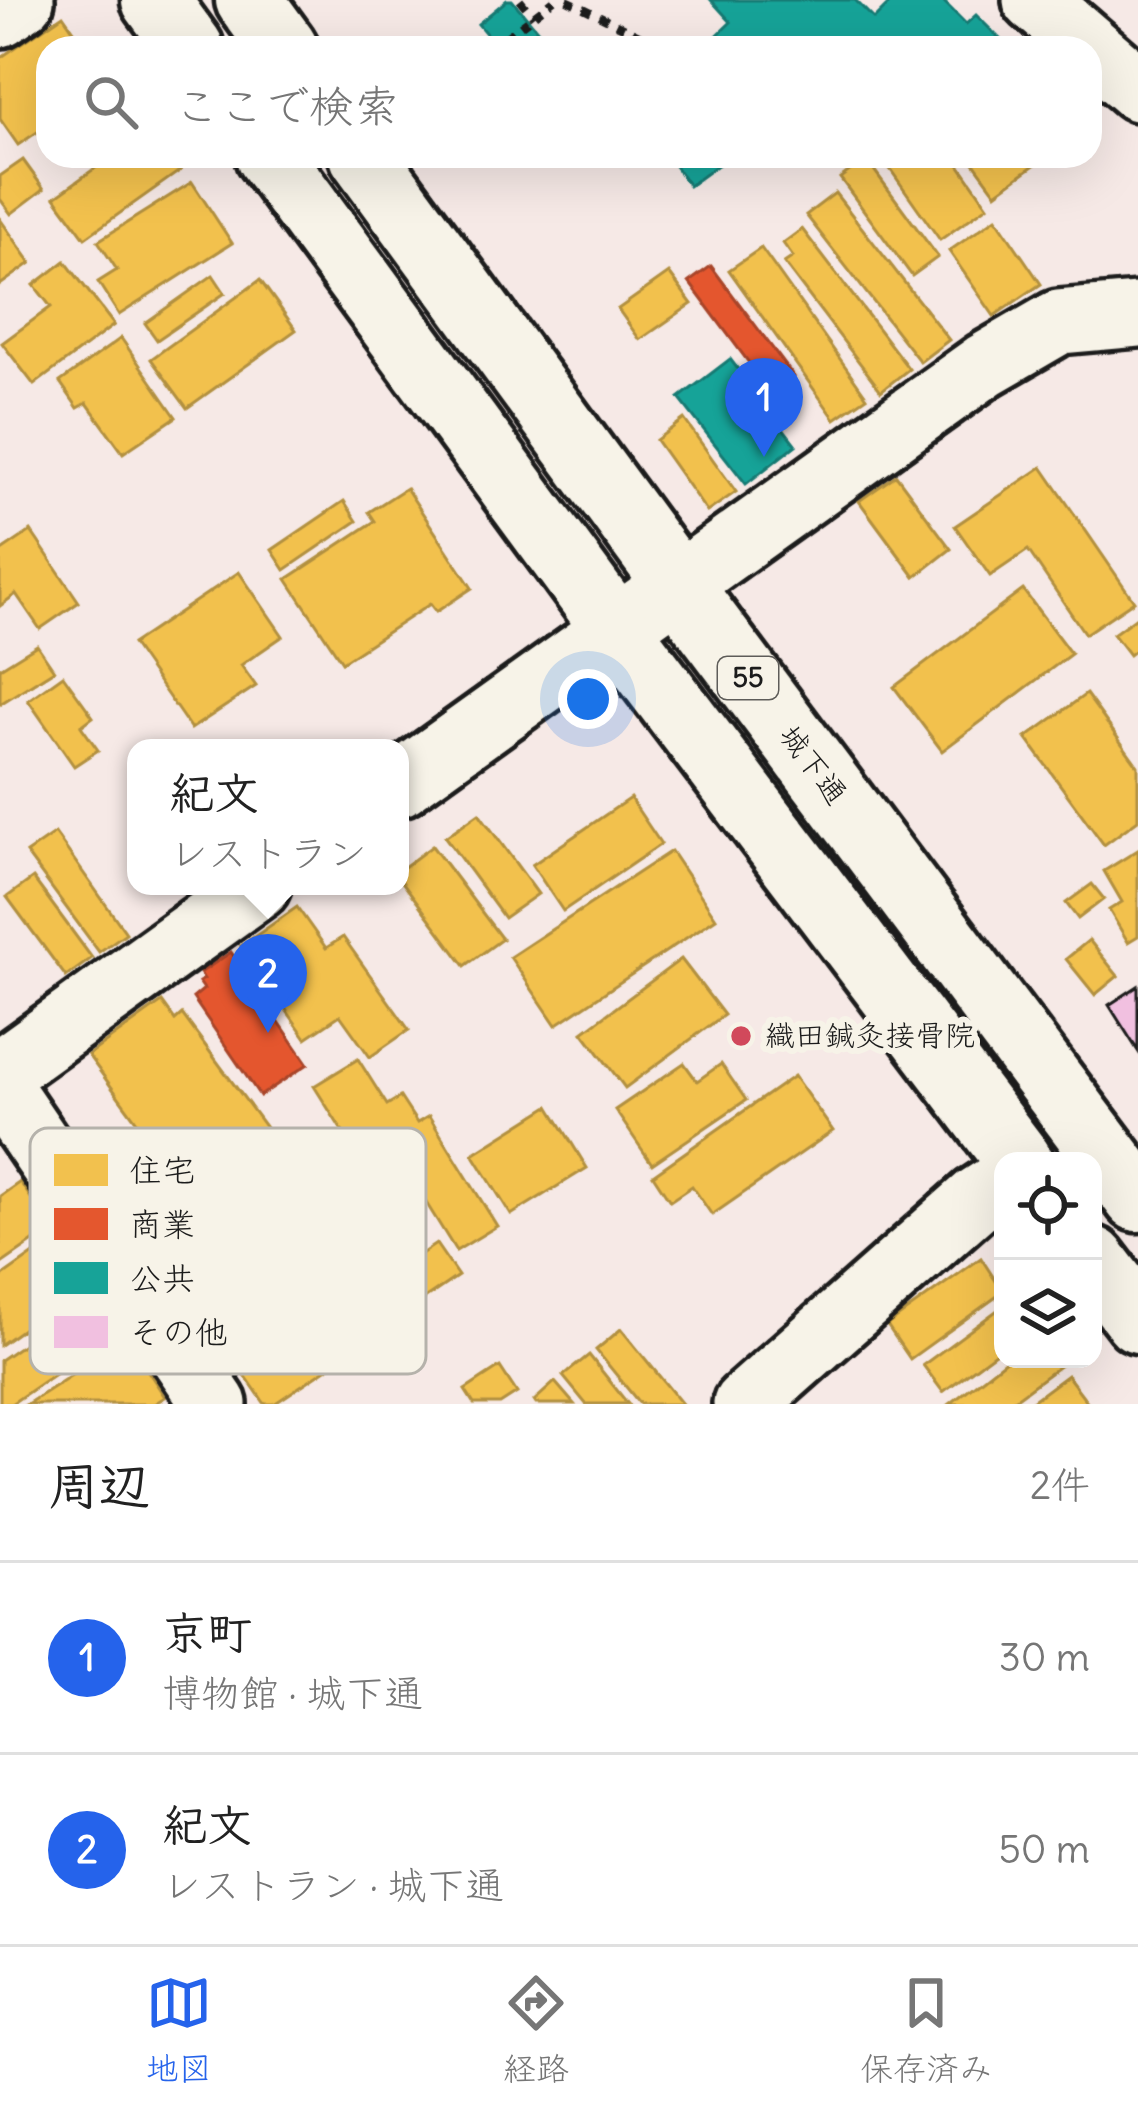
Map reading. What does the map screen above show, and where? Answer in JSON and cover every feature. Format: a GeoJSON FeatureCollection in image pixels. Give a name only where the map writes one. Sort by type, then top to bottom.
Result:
{"type":"FeatureCollection","features":[{"type":"Feature","properties":{"kind":"main road"},"geometry":{"type":"LineString","coordinates":[[155,0],[181,36]]}},
{"type":"Feature","properties":{"kind":"main road"},"geometry":{"type":"LineString","coordinates":[[249,0],[275,36]]}},
{"type":"Feature","properties":{"kind":"main road","name":"55"},"geometry":{"type":"LineString","coordinates":[[278,168],[616,629],[1011,1152]]}},
{"type":"Feature","properties":{"kind":"main road","name":"城下通"},"geometry":{"type":"LineString","coordinates":[[372,168],[1138,1198]]}},
{"type":"Feature","properties":{"kind":"main road"},"geometry":{"type":"LineString","coordinates":[[1094,1260],[1138,1319]]}},
{"type":"Feature","properties":{"kind":"street"},"geometry":{"type":"LineString","coordinates":[[0,15],[22,0]]}},
{"type":"Feature","properties":{"kind":"street"},"geometry":{"type":"LineString","coordinates":[[1035,0],[1077,36]]}},
{"type":"Feature","properties":{"kind":"street"},"geometry":{"type":"LineString","coordinates":[[1102,58],[1138,89]]}},
{"type":"Feature","properties":{"kind":"street"},"geometry":{"type":"LineString","coordinates":[[409,778],[1004,354],[1059,322],[1138,314]]}},
{"type":"Feature","properties":{"kind":"street"},"geometry":{"type":"LineString","coordinates":[[0,1072],[246,895]]}},
{"type":"Feature","properties":{"kind":"street"},"geometry":{"type":"LineString","coordinates":[[0,1088],[30,1132]]}},
{"type":"Feature","properties":{"kind":"street"},"geometry":{"type":"LineString","coordinates":[[745,1404],[994,1188]]}},
{"type":"Feature","properties":{"kind":"street"},"geometry":{"type":"LineString","coordinates":[[194,1374],[214,1404]]}},
{"type":"Feature","properties":{"kind":"path"},"geometry":{"type":"LineString","coordinates":[[520,0],[533,16]]}},
{"type":"Feature","properties":{"kind":"path"},"geometry":{"type":"LineString","coordinates":[[507,36],[554,0]]}},
{"type":"Feature","properties":{"kind":"path"},"geometry":{"type":"LineString","coordinates":[[567,0],[641,36]]}},
{"type":"Feature","properties":{"kind":"building: 住宅"},"geometry":{"type":"Polygon","coordinates":[[[63,15],[78,36],[36,36],[36,133],[18,145],[0,119],[0,58],[63,15]]]}},
{"type":"Feature","properties":{"kind":"building: 住宅"},"geometry":{"type":"Polygon","coordinates":[[[23,160],[44,189],[11,214],[0,199],[0,176],[23,160]]]}},
{"type":"Feature","properties":{"kind":"building: 住宅"},"geometry":{"type":"Polygon","coordinates":[[[95,168],[181,170],[85,238],[55,197],[95,168]]]}},
{"type":"Feature","properties":{"kind":"building: 住宅"},"geometry":{"type":"Polygon","coordinates":[[[854,168],[873,168],[938,257],[912,276],[840,178],[854,168]]]}},
{"type":"Feature","properties":{"kind":"building: 住宅"},"geometry":{"type":"Polygon","coordinates":[[[889,168],[961,168],[988,206],[940,240],[889,168]]]}},
{"type":"Feature","properties":{"kind":"building: 住宅"},"geometry":{"type":"Polygon","coordinates":[[[978,168],[1030,168],[996,193],[978,168]]]}},
{"type":"Feature","properties":{"kind":"building: 住宅"},"geometry":{"type":"Polygon","coordinates":[[[192,182],[232,243],[119,315],[98,282],[117,270],[98,241],[192,182]]]}},
{"type":"Feature","properties":{"kind":"building: 住宅"},"geometry":{"type":"Polygon","coordinates":[[[835,193],[949,340],[920,362],[806,215],[835,193]]]}},
{"type":"Feature","properties":{"kind":"building: 住宅"},"geometry":{"type":"Polygon","coordinates":[[[996,218],[1041,284],[994,316],[949,251],[996,218]]]}},
{"type":"Feature","properties":{"kind":"building: 住宅"},"geometry":{"type":"Polygon","coordinates":[[[0,219],[31,263],[0,285],[0,219]]]}},
{"type":"Feature","properties":{"kind":"building: 住宅"},"geometry":{"type":"Polygon","coordinates":[[[802,229],[909,369],[881,391],[784,263],[793,257],[783,243],[802,229]]]}},
{"type":"Feature","properties":{"kind":"building: 住宅"},"geometry":{"type":"Polygon","coordinates":[[[761,248],[867,397],[835,419],[729,270],[761,248]]]}},
{"type":"Feature","properties":{"kind":"building: 住宅"},"geometry":{"type":"Polygon","coordinates":[[[65,261],[114,325],[34,385],[2,343],[51,307],[34,285],[65,261]]]}},
{"type":"Feature","properties":{"kind":"building: 住宅"},"geometry":{"type":"Polygon","coordinates":[[[669,273],[692,304],[640,340],[618,309],[669,273]]]}},
{"type":"Feature","properties":{"kind":"building: 住宅"},"geometry":{"type":"Polygon","coordinates":[[[213,275],[225,293],[157,340],[145,323],[213,275]]]}},
{"type":"Feature","properties":{"kind":"building: 住宅"},"geometry":{"type":"Polygon","coordinates":[[[260,280],[296,330],[187,408],[151,359],[260,280]]]}},
{"type":"Feature","properties":{"kind":"building: 住宅"},"geometry":{"type":"Polygon","coordinates":[[[121,338],[176,417],[123,453],[87,403],[78,408],[60,382],[121,338]]]}},
{"type":"Feature","properties":{"kind":"building: 住宅"},"geometry":{"type":"Polygon","coordinates":[[[684,419],[736,492],[707,512],[656,440],[684,419]]]}},
{"type":"Feature","properties":{"kind":"building: 住宅"},"geometry":{"type":"Polygon","coordinates":[[[1042,467],[1134,601],[1085,634],[1028,550],[990,576],[955,526],[1042,467]]]}},
{"type":"Feature","properties":{"kind":"building: 住宅"},"geometry":{"type":"Polygon","coordinates":[[[896,475],[951,549],[915,577],[859,501],[896,475]]]}},
{"type":"Feature","properties":{"kind":"building: 住宅"},"geometry":{"type":"Polygon","coordinates":[[[406,488],[472,588],[436,612],[430,604],[342,662],[287,579],[375,521],[369,512],[406,488]]]}},
{"type":"Feature","properties":{"kind":"building: 住宅"},"geometry":{"type":"Polygon","coordinates":[[[344,501],[357,521],[285,570],[272,550],[344,501]]]}},
{"type":"Feature","properties":{"kind":"building: 住宅"},"geometry":{"type":"Polygon","coordinates":[[[31,531],[79,602],[40,629],[16,594],[0,606],[0,552],[31,531]]]}},
{"type":"Feature","properties":{"kind":"building: 住宅"},"geometry":{"type":"Polygon","coordinates":[[[239,572],[283,636],[241,665],[256,686],[191,729],[132,644],[239,572]]]}},
{"type":"Feature","properties":{"kind":"building: 住宅"},"geometry":{"type":"Polygon","coordinates":[[[1023,590],[1071,654],[942,751],[894,687],[1023,590]]]}},
{"type":"Feature","properties":{"kind":"building: 住宅"},"geometry":{"type":"Polygon","coordinates":[[[1138,616],[1138,648],[1129,655],[1113,634],[1138,616]]]}},
{"type":"Feature","properties":{"kind":"building: 住宅"},"geometry":{"type":"Polygon","coordinates":[[[37,645],[54,670],[0,704],[0,668],[37,645]]]}},
{"type":"Feature","properties":{"kind":"building: 住宅"},"geometry":{"type":"Polygon","coordinates":[[[63,675],[93,717],[81,726],[98,750],[74,766],[28,700],[63,675]]]}},
{"type":"Feature","properties":{"kind":"building: 住宅"},"geometry":{"type":"Polygon","coordinates":[[[1086,694],[1138,766],[1138,820],[1104,845],[1026,738],[1086,694]]]}},
{"type":"Feature","properties":{"kind":"building: 住宅"},"geometry":{"type":"Polygon","coordinates":[[[630,798],[661,844],[563,911],[532,865],[630,798]]]}},
{"type":"Feature","properties":{"kind":"building: 住宅"},"geometry":{"type":"Polygon","coordinates":[[[479,813],[538,894],[504,918],[445,837],[479,813]]]}},
{"type":"Feature","properties":{"kind":"building: 住宅"},"geometry":{"type":"Polygon","coordinates":[[[55,833],[126,933],[99,952],[26,853],[55,833]]]}},
{"type":"Feature","properties":{"kind":"building: 住宅"},"geometry":{"type":"Polygon","coordinates":[[[432,846],[502,939],[465,966],[409,891],[409,863],[432,846]]]}},
{"type":"Feature","properties":{"kind":"building: 住宅"},"geometry":{"type":"Polygon","coordinates":[[[1138,850],[1138,936],[1128,942],[1109,910],[1122,902],[1104,871],[1138,850]]]}},
{"type":"Feature","properties":{"kind":"building: 住宅"},"geometry":{"type":"Polygon","coordinates":[[[671,851],[716,918],[556,1025],[510,957],[671,851]]]}},
{"type":"Feature","properties":{"kind":"building: 住宅"},"geometry":{"type":"Polygon","coordinates":[[[33,878],[92,958],[66,977],[7,897],[33,878]]]}},
{"type":"Feature","properties":{"kind":"building: 住宅"},"geometry":{"type":"Polygon","coordinates":[[[1092,884],[1104,899],[1078,919],[1066,903],[1092,884]]]}},
{"type":"Feature","properties":{"kind":"building: 住宅"},"geometry":{"type":"Polygon","coordinates":[[[297,907],[326,948],[343,937],[409,1030],[370,1057],[340,1015],[306,1038],[241,946],[297,907]]]}},
{"type":"Feature","properties":{"kind":"building: 住宅"},"geometry":{"type":"Polygon","coordinates":[[[1089,940],[1118,976],[1095,995],[1066,959],[1089,940]]]}},
{"type":"Feature","properties":{"kind":"building: 住宅"},"geometry":{"type":"Polygon","coordinates":[[[681,959],[724,1015],[625,1088],[583,1032],[681,959]]]}},
{"type":"Feature","properties":{"kind":"building: 住宅"},"geometry":{"type":"Polygon","coordinates":[[[162,1002],[175,1020],[182,1014],[266,1128],[141,1128],[88,1055],[162,1002]]]}},
{"type":"Feature","properties":{"kind":"building: 住宅"},"geometry":{"type":"Polygon","coordinates":[[[358,1059],[387,1105],[400,1097],[417,1123],[429,1116],[497,1226],[456,1251],[426,1203],[426,1128],[340,1128],[314,1086],[358,1059]]]}},
{"type":"Feature","properties":{"kind":"building: 住宅"},"geometry":{"type":"Polygon","coordinates":[[[684,1063],[697,1081],[721,1064],[746,1100],[652,1164],[615,1110],[684,1063]]]}},
{"type":"Feature","properties":{"kind":"building: 住宅"},"geometry":{"type":"Polygon","coordinates":[[[794,1076],[833,1131],[712,1215],[692,1186],[670,1201],[653,1175],[794,1076]]]}},
{"type":"Feature","properties":{"kind":"building: 住宅"},"geometry":{"type":"Polygon","coordinates":[[[549,1106],[587,1168],[511,1215],[473,1154],[549,1106]]]}},
{"type":"Feature","properties":{"kind":"building: 住宅"},"geometry":{"type":"Polygon","coordinates":[[[20,1182],[30,1197],[30,1244],[0,1265],[0,1196],[20,1182]]]}},
{"type":"Feature","properties":{"kind":"building: 住宅"},"geometry":{"type":"Polygon","coordinates":[[[436,1244],[458,1276],[426,1298],[426,1251],[436,1244]]]}},
{"type":"Feature","properties":{"kind":"building: 住宅"},"geometry":{"type":"Polygon","coordinates":[[[30,1257],[30,1324],[0,1345],[0,1278],[30,1257]]]}},
{"type":"Feature","properties":{"kind":"building: 住宅"},"geometry":{"type":"Polygon","coordinates":[[[981,1258],[994,1278],[994,1298],[910,1359],[887,1325],[981,1258]]]}},
{"type":"Feature","properties":{"kind":"building: 住宅"},"geometry":{"type":"Polygon","coordinates":[[[994,1313],[994,1354],[943,1392],[923,1365],[994,1313]]]}},
{"type":"Feature","properties":{"kind":"building: 住宅"},"geometry":{"type":"Polygon","coordinates":[[[621,1329],[682,1404],[640,1404],[596,1350],[621,1329]]]}},
{"type":"Feature","properties":{"kind":"building: 住宅"},"geometry":{"type":"Polygon","coordinates":[[[30,1339],[30,1374],[55,1374],[11,1404],[0,1404],[0,1360],[30,1339]]]}},
{"type":"Feature","properties":{"kind":"building: 住宅"},"geometry":{"type":"Polygon","coordinates":[[[589,1355],[628,1404],[586,1404],[563,1376],[589,1355]]]}},
{"type":"Feature","properties":{"kind":"building: 住宅"},"geometry":{"type":"Polygon","coordinates":[[[500,1367],[517,1393],[500,1404],[474,1404],[465,1390],[500,1367]]]}},
{"type":"Feature","properties":{"kind":"building: 住宅"},"geometry":{"type":"Polygon","coordinates":[[[996,1368],[1057,1368],[1008,1404],[950,1404],[996,1368]]]}},
{"type":"Feature","properties":{"kind":"building: 住宅"},"geometry":{"type":"Polygon","coordinates":[[[73,1374],[150,1374],[165,1397],[154,1404],[27,1404],[73,1374]]]}},
{"type":"Feature","properties":{"kind":"building: 住宅"},"geometry":{"type":"Polygon","coordinates":[[[319,1374],[274,1404],[265,1404],[245,1375],[319,1374]]]}},
{"type":"Feature","properties":{"kind":"building: 住宅"},"geometry":{"type":"Polygon","coordinates":[[[1067,1375],[1089,1404],[1028,1404],[1067,1375]]]}},
{"type":"Feature","properties":{"kind":"building: 住宅"},"geometry":{"type":"Polygon","coordinates":[[[555,1382],[574,1404],[536,1404],[534,1401],[555,1382]]]}},
{"type":"Feature","properties":{"kind":"building: 商業"},"geometry":{"type":"Polygon","coordinates":[[[711,266],[794,377],[772,394],[689,282],[711,266]]]}},
{"type":"Feature","properties":{"kind":"building: 商業"},"geometry":{"type":"Polygon","coordinates":[[[231,952],[308,1064],[260,1096],[193,998],[204,989],[200,973],[231,952]]]}},
{"type":"Feature","properties":{"kind":"building: 公共"},"geometry":{"type":"Polygon","coordinates":[[[512,0],[543,36],[488,36],[478,24],[512,0]]]}},
{"type":"Feature","properties":{"kind":"building: 公共"},"geometry":{"type":"Polygon","coordinates":[[[711,0],[855,0],[874,19],[893,0],[942,0],[966,24],[976,15],[997,36],[716,36],[731,22],[711,0]]]}},
{"type":"Feature","properties":{"kind":"building: 公共"},"geometry":{"type":"Polygon","coordinates":[[[676,168],[714,168],[689,186],[676,168]]]}},
{"type":"Feature","properties":{"kind":"building: 公共"},"geometry":{"type":"Polygon","coordinates":[[[730,359],[796,445],[746,484],[679,398],[730,359]]]}},
{"type":"Feature","properties":{"kind":"building: その他"},"geometry":{"type":"Polygon","coordinates":[[[1138,986],[1138,1051],[1109,1005],[1138,986]]]}},
{"type":"Feature","properties":{"kind":"place","name":"京町"},"geometry":{"type":"Point","coordinates":[764,457]}},
{"type":"Feature","properties":{"kind":"place","name":"紀文"},"geometry":{"type":"Point","coordinates":[268,1033]}},
{"type":"Feature","properties":{"kind":"place","name":"織田鍼灸接骨院"},"geometry":{"type":"Point","coordinates":[741,1036]}}]}
